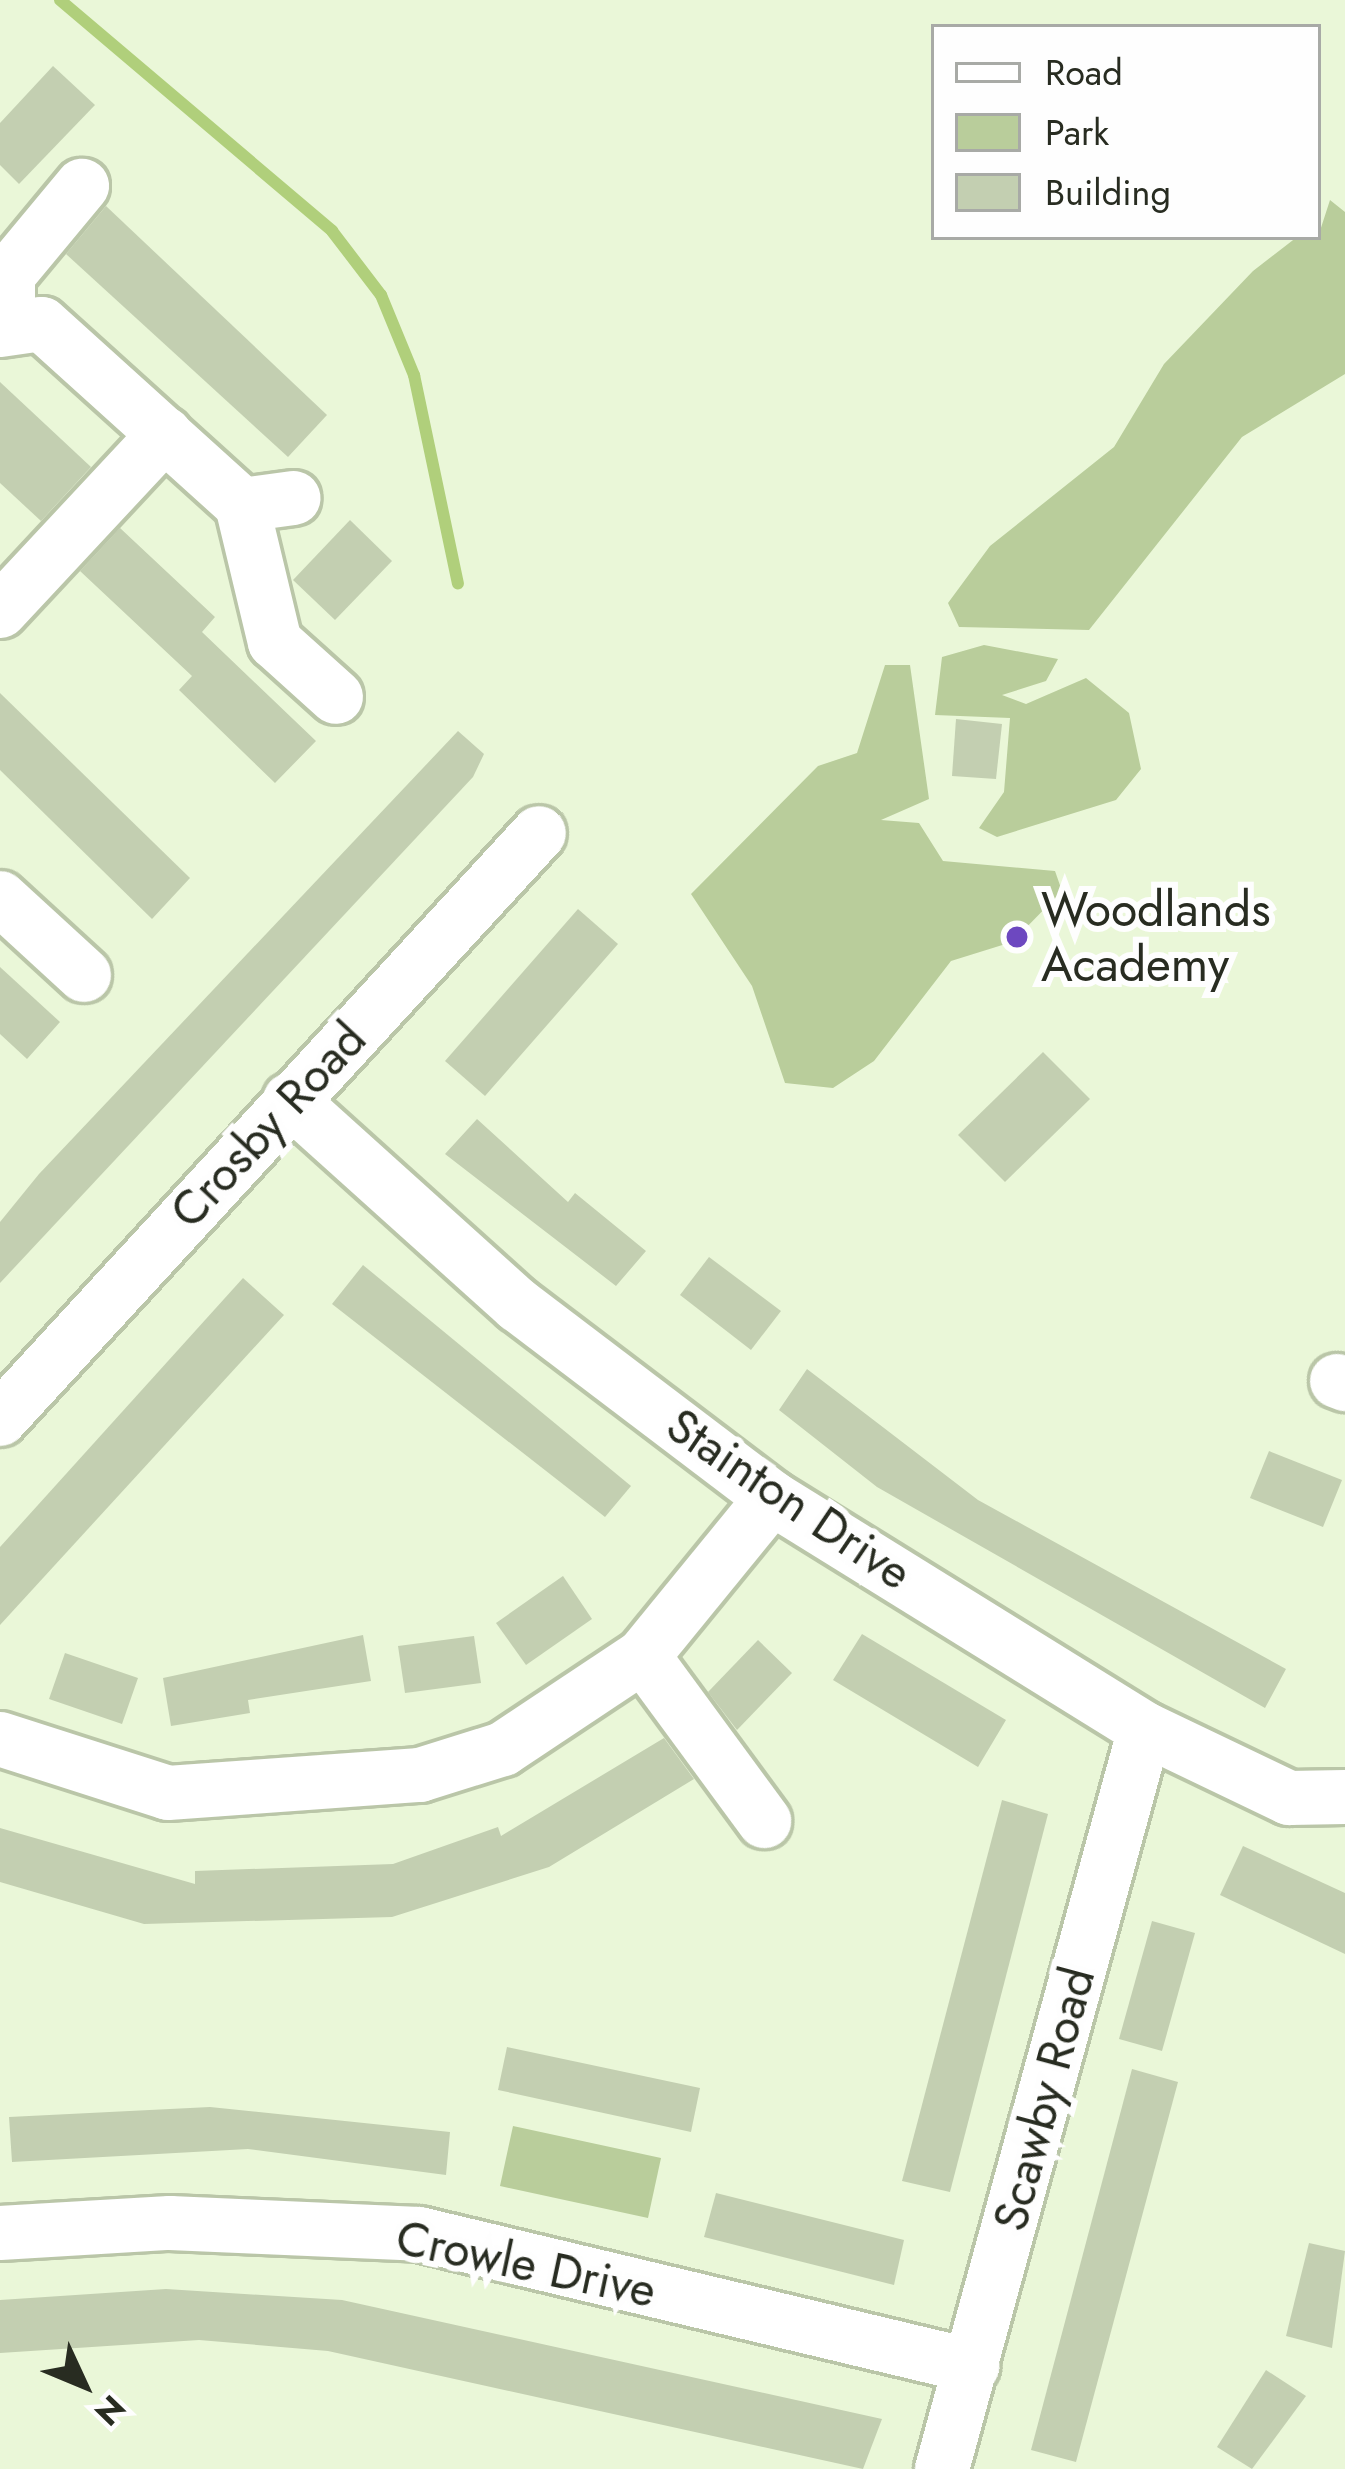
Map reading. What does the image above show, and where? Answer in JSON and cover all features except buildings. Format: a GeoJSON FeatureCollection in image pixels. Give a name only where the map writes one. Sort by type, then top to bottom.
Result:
{"type":"FeatureCollection","features":[{"type":"Feature","properties":{"kind":"street"},"geometry":{"type":"LineString","coordinates":[[82,186],[8,275],[4,329],[42,323],[165,434],[268,501],[275,642],[336,697]]}},
{"type":"Feature","properties":{"kind":"street"},"geometry":{"type":"LineString","coordinates":[[0,611],[165,434]]}},
{"type":"Feature","properties":{"kind":"street","name":"Crosby Road"},"geometry":{"type":"LineString","coordinates":[[0,1419],[539,832]]}},
{"type":"Feature","properties":{"kind":"street"},"geometry":{"type":"LineString","coordinates":[[0,898],[84,975]]}},
{"type":"Feature","properties":{"kind":"street","name":"Stainton Drive"},"geometry":{"type":"LineString","coordinates":[[290,1100],[518,1305],[772,1498],[1145,1729],[1289,1798],[1345,1797]]}},
{"type":"Feature","properties":{"kind":"street"},"geometry":{"type":"LineString","coordinates":[[0,1739],[168,1793],[352,1787],[502,1749],[644,1656],[772,1498]]}},
{"type":"Feature","properties":{"kind":"street"},"geometry":{"type":"LineString","coordinates":[[644,1656],[764,1821]]}},
{"type":"Feature","properties":{"kind":"street","name":"Scawby Road"},"geometry":{"type":"LineString","coordinates":[[942,2469],[1145,1729]]}},
{"type":"Feature","properties":{"kind":"street","name":"Crowle Drive"},"geometry":{"type":"LineString","coordinates":[[0,2233],[170,2224],[419,2234],[971,2366]]}},
{"type":"Feature","properties":{"kind":"green space"},"geometry":{"type":"Polygon","coordinates":[[[1330,200],[1345,212],[1345,374],[1242,437],[1089,630],[959,627],[948,603],[990,546],[1114,447],[1164,364],[1253,271],[1293,240],[1321,240],[1330,200]]]}},
{"type":"Feature","properties":{"kind":"green space"},"geometry":{"type":"Polygon","coordinates":[[[984,645],[1058,659],[1046,681],[1002,695],[1026,704],[1086,678],[1129,713],[1141,769],[1116,800],[997,837],[979,828],[1004,792],[1010,718],[935,715],[942,657],[984,645]]]}},
{"type":"Feature","properties":{"kind":"green space"},"geometry":{"type":"Polygon","coordinates":[[[885,665],[910,665],[929,799],[881,820],[919,823],[943,861],[1055,871],[1062,891],[1012,942],[951,961],[874,1061],[833,1088],[785,1083],[752,986],[691,894],[818,766],[857,753],[885,665]]]}},
{"type":"Feature","properties":{"kind":"green space"},"geometry":{"type":"Polygon","coordinates":[[[513,2126],[661,2158],[648,2218],[500,2186],[513,2126]]]}},
{"type":"Feature","properties":{"kind":"waterway"},"geometry":{"type":"LineString","coordinates":[[60,0],[332,231],[381,295],[414,375],[458,583]]}},
{"type":"Feature","properties":{"kind":"place","name":"Woodlands Academy"},"geometry":{"type":"Point","coordinates":[1017,937]}}]}
